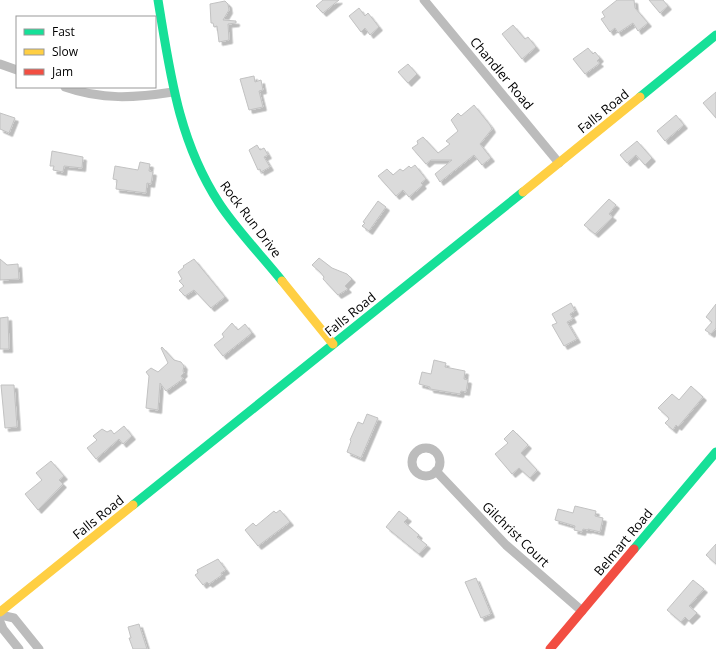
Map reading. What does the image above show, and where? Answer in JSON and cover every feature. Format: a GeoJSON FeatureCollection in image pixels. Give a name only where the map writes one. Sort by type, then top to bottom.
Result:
{"type":"FeatureCollection","features":[{"type":"Feature","properties":{"kind":"main road","name":"Rock Run Drive"},"geometry":{"type":"LineString","coordinates":[[158,0],[172,92],[188,144],[196,161],[220,203],[333,344]]}},
{"type":"Feature","properties":{"kind":"main road","name":"Falls Road"},"geometry":{"type":"LineString","coordinates":[[0,612],[716,35]]}},
{"type":"Feature","properties":{"kind":"main road","name":"Belmart Road"},"geometry":{"type":"LineString","coordinates":[[550,649],[716,452]]}},
{"type":"Feature","properties":{"kind":"street","name":"Chandler Road"},"geometry":{"type":"LineString","coordinates":[[424,0],[559,163]]}},
{"type":"Feature","properties":{"kind":"street"},"geometry":{"type":"LineString","coordinates":[[0,64],[16,70]]}},
{"type":"Feature","properties":{"kind":"street"},"geometry":{"type":"LineString","coordinates":[[69,88],[95,95],[135,98],[172,92]]}},
{"type":"Feature","properties":{"kind":"street","name":"Gilchrist Court"},"geometry":{"type":"LineString","coordinates":[[436,472],[506,545],[582,612]]}},
{"type":"Feature","properties":{"kind":"street"},"geometry":{"type":"LineString","coordinates":[[0,615],[14,618],[39,649]]}},
{"type":"Feature","properties":{"kind":"street"},"geometry":{"type":"LineString","coordinates":[[0,622],[3,630],[19,649]]}},
{"type":"Feature","properties":{"kind":"building"},"geometry":{"type":"Polygon","coordinates":[[[323,0],[339,0],[323,13],[316,6],[323,0]]]}},
{"type":"Feature","properties":{"kind":"building"},"geometry":{"type":"Polygon","coordinates":[[[617,0],[634,0],[635,8],[648,23],[638,31],[633,23],[618,33],[615,28],[610,32],[601,19],[605,17],[602,12],[617,0]]]}},
{"type":"Feature","properties":{"kind":"building"},"geometry":{"type":"Polygon","coordinates":[[[649,0],[663,0],[668,6],[660,13],[649,0]]]}},
{"type":"Feature","properties":{"kind":"building"},"geometry":{"type":"Polygon","coordinates":[[[225,1],[228,4],[229,10],[223,20],[236,21],[236,23],[228,24],[229,40],[219,42],[217,26],[214,27],[213,23],[211,23],[210,4],[225,1]]]}},
{"type":"Feature","properties":{"kind":"building"},"geometry":{"type":"Polygon","coordinates":[[[359,8],[365,16],[368,13],[379,27],[370,35],[365,28],[361,32],[349,16],[359,8]]]}},
{"type":"Feature","properties":{"kind":"building"},"geometry":{"type":"Polygon","coordinates":[[[513,25],[525,39],[528,37],[536,47],[522,59],[502,34],[513,25]]]}},
{"type":"Feature","properties":{"kind":"building"},"geometry":{"type":"Polygon","coordinates":[[[588,48],[593,54],[595,52],[600,58],[597,61],[600,63],[585,74],[573,59],[588,48]]]}},
{"type":"Feature","properties":{"kind":"building"},"geometry":{"type":"Polygon","coordinates":[[[408,64],[417,74],[408,83],[398,72],[408,64]]]}},
{"type":"Feature","properties":{"kind":"building"},"geometry":{"type":"Polygon","coordinates":[[[254,76],[255,82],[261,80],[263,90],[259,91],[263,107],[249,110],[240,79],[254,76]]]}},
{"type":"Feature","properties":{"kind":"building"},"geometry":{"type":"Polygon","coordinates":[[[716,92],[716,118],[703,103],[716,92]]]}},
{"type":"Feature","properties":{"kind":"building"},"geometry":{"type":"Polygon","coordinates":[[[474,105],[492,129],[480,144],[491,158],[482,165],[474,155],[440,182],[435,174],[452,160],[431,160],[426,164],[412,148],[418,144],[417,141],[423,137],[438,153],[450,144],[446,141],[458,131],[451,120],[458,113],[461,116],[474,105]]]}},
{"type":"Feature","properties":{"kind":"building"},"geometry":{"type":"Polygon","coordinates":[[[0,113],[15,118],[9,133],[0,129],[0,113]]]}},
{"type":"Feature","properties":{"kind":"building"},"geometry":{"type":"Polygon","coordinates":[[[676,115],[684,125],[665,141],[657,131],[676,115]]]}},
{"type":"Feature","properties":{"kind":"building"},"geometry":{"type":"Polygon","coordinates":[[[637,141],[652,158],[645,165],[636,155],[627,163],[620,155],[637,141]]]}},
{"type":"Feature","properties":{"kind":"building"},"geometry":{"type":"Polygon","coordinates":[[[257,145],[260,150],[264,148],[268,155],[264,157],[270,167],[261,172],[260,169],[258,170],[249,150],[257,145]]]}},
{"type":"Feature","properties":{"kind":"building"},"geometry":{"type":"Polygon","coordinates":[[[52,151],[83,157],[82,168],[64,166],[63,172],[53,170],[54,166],[50,166],[52,151]]]}},
{"type":"Feature","properties":{"kind":"building"},"geometry":{"type":"Polygon","coordinates":[[[140,162],[150,164],[149,171],[153,172],[151,184],[147,183],[146,193],[116,189],[117,180],[113,179],[115,166],[138,170],[140,162]]]}},
{"type":"Feature","properties":{"kind":"building"},"geometry":{"type":"Polygon","coordinates":[[[415,165],[426,179],[421,183],[423,185],[409,197],[403,190],[396,196],[378,176],[387,169],[393,175],[400,169],[403,171],[409,166],[411,168],[415,165]]]}},
{"type":"Feature","properties":{"kind":"building"},"geometry":{"type":"Polygon","coordinates":[[[609,199],[616,205],[609,214],[613,217],[595,234],[584,225],[609,199]]]}},
{"type":"Feature","properties":{"kind":"building"},"geometry":{"type":"Polygon","coordinates":[[[378,201],[386,207],[369,231],[362,226],[365,223],[363,222],[378,201]]]}},
{"type":"Feature","properties":{"kind":"building"},"geometry":{"type":"Polygon","coordinates":[[[319,258],[332,268],[347,274],[352,279],[345,286],[348,289],[338,295],[323,279],[324,277],[312,265],[319,258]]]}},
{"type":"Feature","properties":{"kind":"building"},"geometry":{"type":"Polygon","coordinates":[[[0,259],[7,265],[18,264],[19,279],[0,280],[0,259]]]}},
{"type":"Feature","properties":{"kind":"building"},"geometry":{"type":"Polygon","coordinates":[[[194,259],[225,297],[211,308],[194,290],[185,296],[179,290],[184,286],[179,281],[182,279],[178,272],[184,267],[183,266],[194,259]]]}},
{"type":"Feature","properties":{"kind":"building"},"geometry":{"type":"Polygon","coordinates":[[[571,303],[575,311],[570,314],[573,319],[567,322],[577,339],[564,346],[552,325],[557,323],[552,314],[571,303]]]}},
{"type":"Feature","properties":{"kind":"building"},"geometry":{"type":"Polygon","coordinates":[[[716,304],[716,328],[711,334],[705,330],[712,322],[706,317],[716,304]]]}},
{"type":"Feature","properties":{"kind":"building"},"geometry":{"type":"Polygon","coordinates":[[[8,317],[9,349],[0,349],[0,318],[8,317]]]}},
{"type":"Feature","properties":{"kind":"building"},"geometry":{"type":"Polygon","coordinates":[[[232,323],[238,330],[245,324],[252,333],[223,356],[214,345],[224,337],[222,334],[232,323]]]}},
{"type":"Feature","properties":{"kind":"building"},"geometry":{"type":"Polygon","coordinates":[[[162,347],[174,360],[181,362],[184,366],[184,373],[181,376],[183,379],[166,391],[160,383],[158,410],[146,408],[149,376],[146,372],[151,368],[158,372],[168,363],[161,348],[162,347]]]}},
{"type":"Feature","properties":{"kind":"building"},"geometry":{"type":"Polygon","coordinates":[[[434,360],[446,363],[445,367],[465,371],[464,379],[468,380],[466,392],[461,391],[460,394],[430,389],[430,387],[419,384],[422,372],[431,374],[434,360]]]}},
{"type":"Feature","properties":{"kind":"building"},"geometry":{"type":"Polygon","coordinates":[[[1,385],[14,385],[17,427],[5,428],[1,385]]]}},
{"type":"Feature","properties":{"kind":"building"},"geometry":{"type":"Polygon","coordinates":[[[691,386],[703,397],[678,427],[676,425],[673,430],[665,423],[669,419],[668,417],[658,408],[672,394],[679,400],[691,386]]]}},
{"type":"Feature","properties":{"kind":"building"},"geometry":{"type":"Polygon","coordinates":[[[367,414],[378,418],[361,458],[347,452],[351,441],[350,440],[358,422],[363,424],[367,414]]]}},
{"type":"Feature","properties":{"kind":"building"},"geometry":{"type":"Polygon","coordinates":[[[124,426],[132,436],[123,444],[119,439],[96,459],[87,448],[97,440],[93,436],[102,429],[107,432],[111,430],[114,434],[124,426]]]}},
{"type":"Feature","properties":{"kind":"building"},"geometry":{"type":"Polygon","coordinates":[[[513,430],[528,445],[521,453],[537,470],[530,478],[519,468],[512,474],[495,454],[508,443],[504,439],[513,430]]]}},
{"type":"Feature","properties":{"kind":"building"},"geometry":{"type":"Polygon","coordinates":[[[51,461],[64,476],[59,480],[63,484],[38,510],[25,494],[42,480],[36,473],[51,461]]]}},
{"type":"Feature","properties":{"kind":"building"},"geometry":{"type":"Polygon","coordinates":[[[575,506],[596,511],[595,516],[603,518],[600,532],[588,529],[583,529],[582,532],[574,530],[575,526],[555,520],[558,509],[573,513],[575,506]]]}},
{"type":"Feature","properties":{"kind":"building"},"geometry":{"type":"Polygon","coordinates":[[[280,510],[290,522],[258,546],[245,530],[253,523],[256,526],[274,511],[276,513],[280,510]]]}},
{"type":"Feature","properties":{"kind":"building"},"geometry":{"type":"Polygon","coordinates":[[[399,511],[408,518],[404,522],[419,535],[417,537],[427,545],[419,554],[386,527],[399,511]]]}},
{"type":"Feature","properties":{"kind":"building"},"geometry":{"type":"Polygon","coordinates":[[[716,544],[716,564],[706,555],[716,544]]]}},
{"type":"Feature","properties":{"kind":"building"},"geometry":{"type":"Polygon","coordinates":[[[218,559],[226,570],[221,573],[222,575],[209,584],[207,582],[203,585],[195,575],[198,573],[197,570],[218,559]]]}},
{"type":"Feature","properties":{"kind":"building"},"geometry":{"type":"Polygon","coordinates":[[[476,578],[491,614],[481,618],[465,582],[476,578]]]}},
{"type":"Feature","properties":{"kind":"building"},"geometry":{"type":"Polygon","coordinates":[[[693,580],[704,589],[689,606],[697,613],[689,621],[685,617],[681,622],[667,610],[693,580]]]}},
{"type":"Feature","properties":{"kind":"building"},"geometry":{"type":"Polygon","coordinates":[[[139,624],[147,649],[133,649],[129,638],[131,638],[128,627],[139,624]]]}},
{"type":"Feature","properties":{"kind":"traffic: fast"},"geometry":{"type":"LineString","coordinates":[[158,0],[178,105],[194,155],[205,179],[225,213],[282,281]]}},
{"type":"Feature","properties":{"kind":"traffic: fast"},"geometry":{"type":"LineString","coordinates":[[640,97],[716,35]]}},
{"type":"Feature","properties":{"kind":"traffic: fast"},"geometry":{"type":"LineString","coordinates":[[133,505],[523,192]]}},
{"type":"Feature","properties":{"kind":"traffic: fast"},"geometry":{"type":"LineString","coordinates":[[634,549],[716,452]]}},
{"type":"Feature","properties":{"kind":"traffic: slow"},"geometry":{"type":"LineString","coordinates":[[523,192],[640,97]]}},
{"type":"Feature","properties":{"kind":"traffic: slow"},"geometry":{"type":"LineString","coordinates":[[282,281],[333,344]]}},
{"type":"Feature","properties":{"kind":"traffic: slow"},"geometry":{"type":"LineString","coordinates":[[0,612],[133,505]]}},
{"type":"Feature","properties":{"kind":"traffic: jam"},"geometry":{"type":"LineString","coordinates":[[550,649],[634,549]]}}]}
